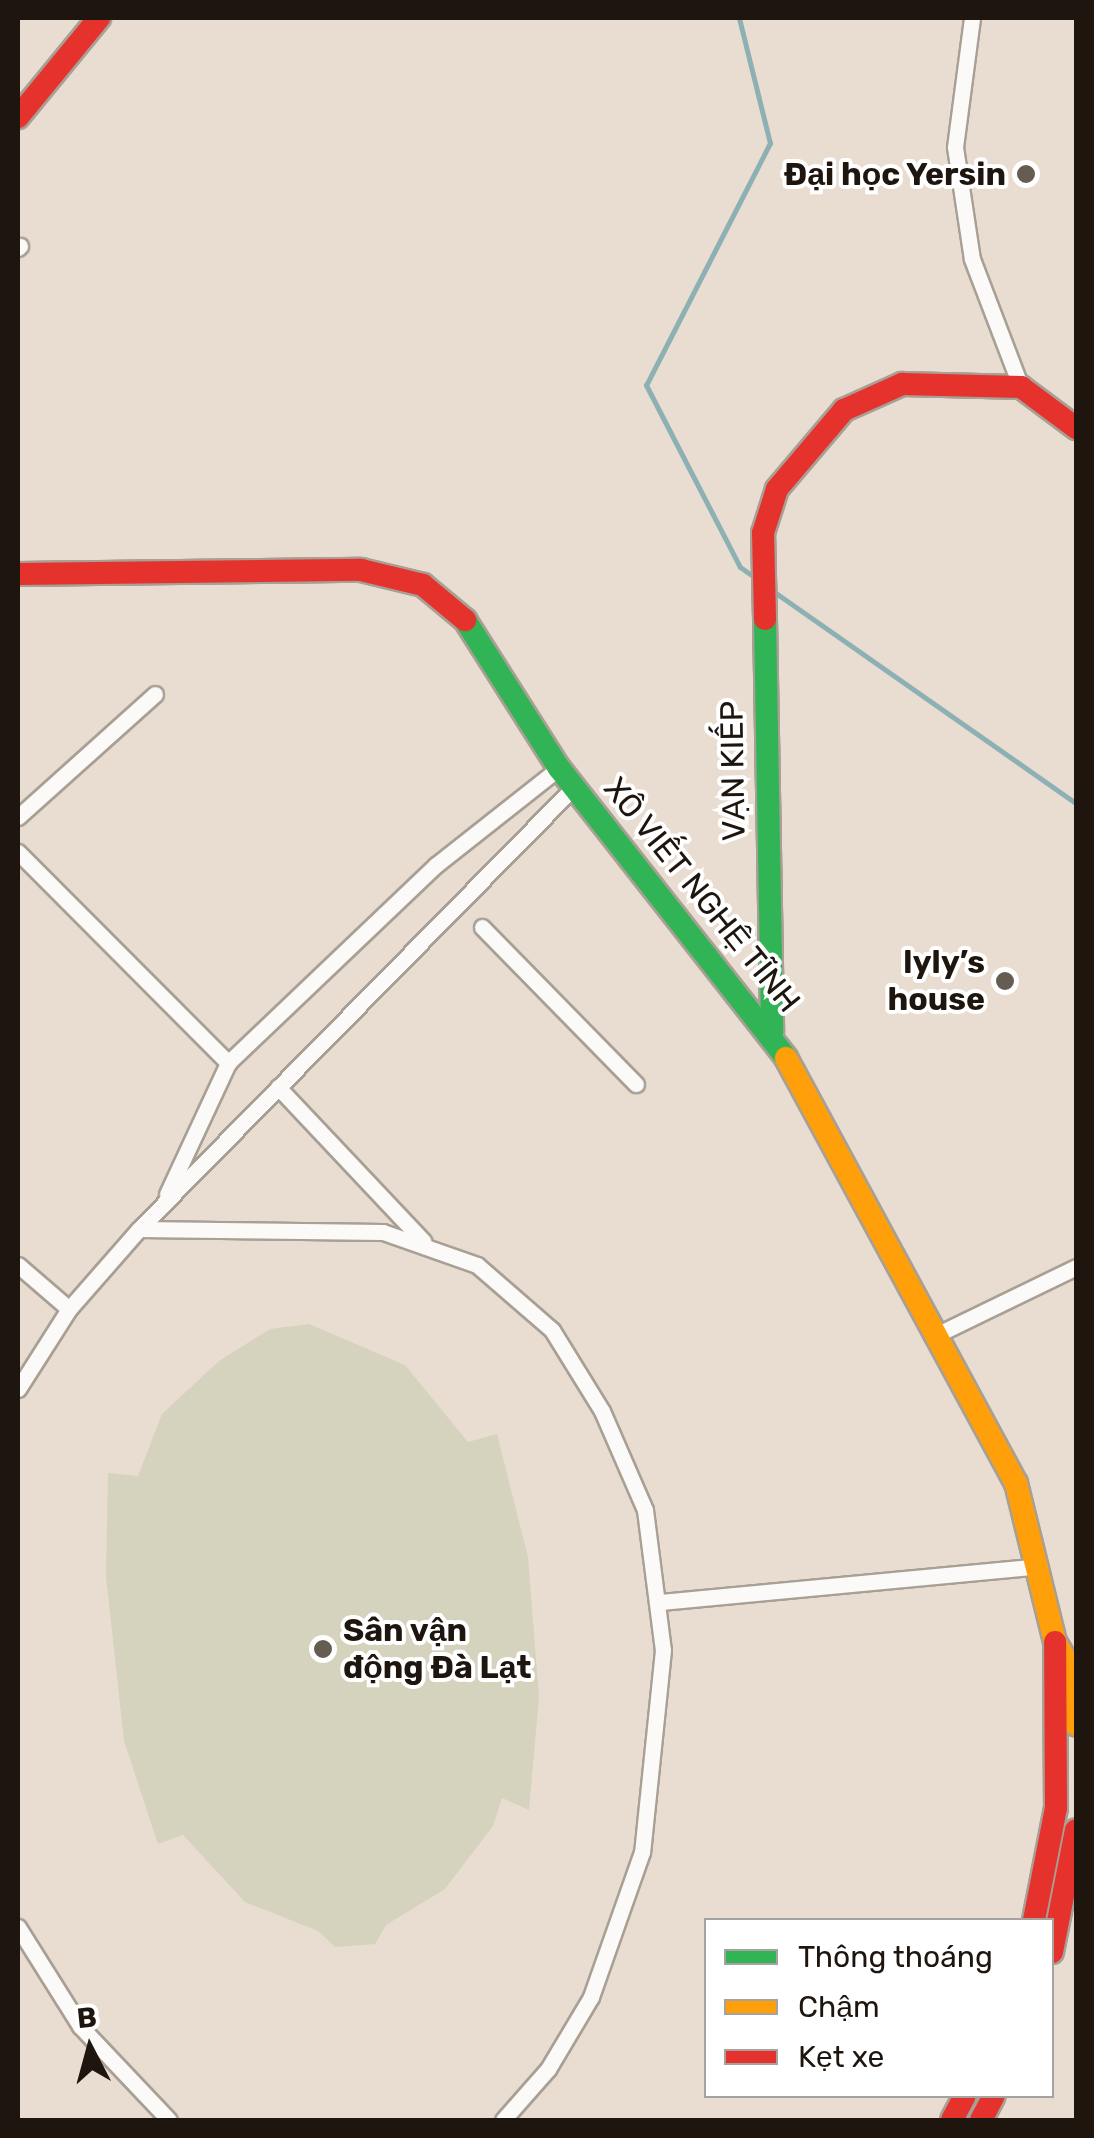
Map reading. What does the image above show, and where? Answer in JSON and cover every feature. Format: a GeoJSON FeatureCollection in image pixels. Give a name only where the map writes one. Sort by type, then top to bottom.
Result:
{"type":"FeatureCollection","features":[{"type":"Feature","properties":{"kind":"main road"},"geometry":{"type":"LineString","coordinates":[[18,117],[100,18]]}},
{"type":"Feature","properties":{"kind":"main road","name":"VẠN KIẾP"},"geometry":{"type":"LineString","coordinates":[[772,1032],[763,533],[796,457],[869,395],[944,378],[1021,387]]}},
{"type":"Feature","properties":{"kind":"main road"},"geometry":{"type":"LineString","coordinates":[[1021,387],[1076,428]]}},
{"type":"Feature","properties":{"kind":"main road","name":"XÔ VIẾT NGHỆ TĨNH"},"geometry":{"type":"LineString","coordinates":[[18,574],[331,568],[404,578],[460,612],[559,768],[772,1032],[934,1336],[995,1436],[1039,1566],[1055,1642],[1056,1808],[1034,1918]]}},
{"type":"Feature","properties":{"kind":"main road","name":"XÔ VIẾT NGHỆ TĨNH"},"geometry":{"type":"LineString","coordinates":[[1055,1642],[1070,1667],[1076,1725]]}},
{"type":"Feature","properties":{"kind":"main road"},"geometry":{"type":"LineString","coordinates":[[1054,1942],[1076,1830]]}},
{"type":"Feature","properties":{"kind":"main road"},"geometry":{"type":"LineString","coordinates":[[952,2120],[964,2098]]}},
{"type":"Feature","properties":{"kind":"street"},"geometry":{"type":"LineString","coordinates":[[972,18],[955,147],[972,259],[1021,387]]}},
{"type":"Feature","properties":{"kind":"street"},"geometry":{"type":"LineString","coordinates":[[18,818],[154,694]]}},
{"type":"Feature","properties":{"kind":"street"},"geometry":{"type":"LineString","coordinates":[[161,1207],[228,1062],[436,864],[559,768]]}},
{"type":"Feature","properties":{"kind":"street"},"geometry":{"type":"LineString","coordinates":[[18,1389],[68,1309],[139,1229],[574,787]]}},
{"type":"Feature","properties":{"kind":"street"},"geometry":{"type":"LineString","coordinates":[[18,852],[228,1062]]}},
{"type":"Feature","properties":{"kind":"street"},"geometry":{"type":"LineString","coordinates":[[482,927],[636,1084]]}},
{"type":"Feature","properties":{"kind":"street"},"geometry":{"type":"LineString","coordinates":[[278,1087],[424,1243]]}},
{"type":"Feature","properties":{"kind":"street"},"geometry":{"type":"LineString","coordinates":[[139,1229],[310,1227],[424,1243],[477,1265],[552,1330],[602,1412],[645,1510],[660,1602],[659,1748],[642,1852],[591,1997],[548,2069],[504,2120]]}},
{"type":"Feature","properties":{"kind":"street"},"geometry":{"type":"LineString","coordinates":[[18,1264],[68,1309]]}},
{"type":"Feature","properties":{"kind":"street"},"geometry":{"type":"LineString","coordinates":[[934,1336],[1076,1266]]}},
{"type":"Feature","properties":{"kind":"street"},"geometry":{"type":"LineString","coordinates":[[660,1602],[1039,1566]]}},
{"type":"Feature","properties":{"kind":"street"},"geometry":{"type":"LineString","coordinates":[[18,1928],[80,2026],[169,2120]]}},
{"type":"Feature","properties":{"kind":"shaded area","name":"Sân vận động Đà Lạt"},"geometry":{"type":"Polygon","coordinates":[[[309,1324],[405,1365],[468,1442],[497,1434],[528,1557],[539,1697],[529,1810],[502,1798],[493,1826],[445,1889],[386,1925],[375,1944],[335,1947],[318,1931],[245,1902],[183,1835],[158,1844],[124,1741],[106,1576],[108,1473],[138,1476],[162,1414],[219,1361],[270,1329],[309,1324]]]}},
{"type":"Feature","properties":{"kind":"waterway"},"geometry":{"type":"LineString","coordinates":[[739,18],[770,143],[646,385],[740,567],[757,579]]}},
{"type":"Feature","properties":{"kind":"waterway"},"geometry":{"type":"LineString","coordinates":[[770,589],[1076,803]]}},
{"type":"Feature","properties":{"kind":"traffic: fast"},"geometry":{"type":"LineString","coordinates":[[765,619],[772,1032]]}},
{"type":"Feature","properties":{"kind":"traffic: fast"},"geometry":{"type":"LineString","coordinates":[[465,620],[559,768],[786,1058]]}},
{"type":"Feature","properties":{"kind":"traffic: slow"},"geometry":{"type":"LineString","coordinates":[[786,1058],[1016,1483],[1055,1642],[1070,1667],[1076,1725]]}},
{"type":"Feature","properties":{"kind":"traffic: jam"},"geometry":{"type":"LineString","coordinates":[[18,117],[99,18]]}},
{"type":"Feature","properties":{"kind":"traffic: jam"},"geometry":{"type":"LineString","coordinates":[[765,619],[763,533],[777,489],[844,410],[902,384],[1021,387],[1076,428]]}},
{"type":"Feature","properties":{"kind":"traffic: jam"},"geometry":{"type":"LineString","coordinates":[[18,574],[361,570],[423,585],[465,620]]}},
{"type":"Feature","properties":{"kind":"traffic: jam"},"geometry":{"type":"LineString","coordinates":[[1034,1918],[1056,1808],[1055,1642]]}},
{"type":"Feature","properties":{"kind":"traffic: jam"},"geometry":{"type":"LineString","coordinates":[[1054,1942],[1076,1830]]}},
{"type":"Feature","properties":{"kind":"traffic: jam"},"geometry":{"type":"LineString","coordinates":[[952,2120],[964,2098]]}},
{"type":"Feature","properties":{"kind":"traffic: jam"},"geometry":{"type":"LineString","coordinates":[[981,2120],[993,2098]]}},
{"type":"Feature","properties":{"kind":"place","name":"Đại học Yersin"},"geometry":{"type":"Point","coordinates":[1026,174]}},
{"type":"Feature","properties":{"kind":"place","name":"lyly’s house"},"geometry":{"type":"Point","coordinates":[1005,981]}},
{"type":"Feature","properties":{"kind":"place","name":"Sân vận động Đà Lạt"},"geometry":{"type":"Point","coordinates":[323,1649]}}]}
